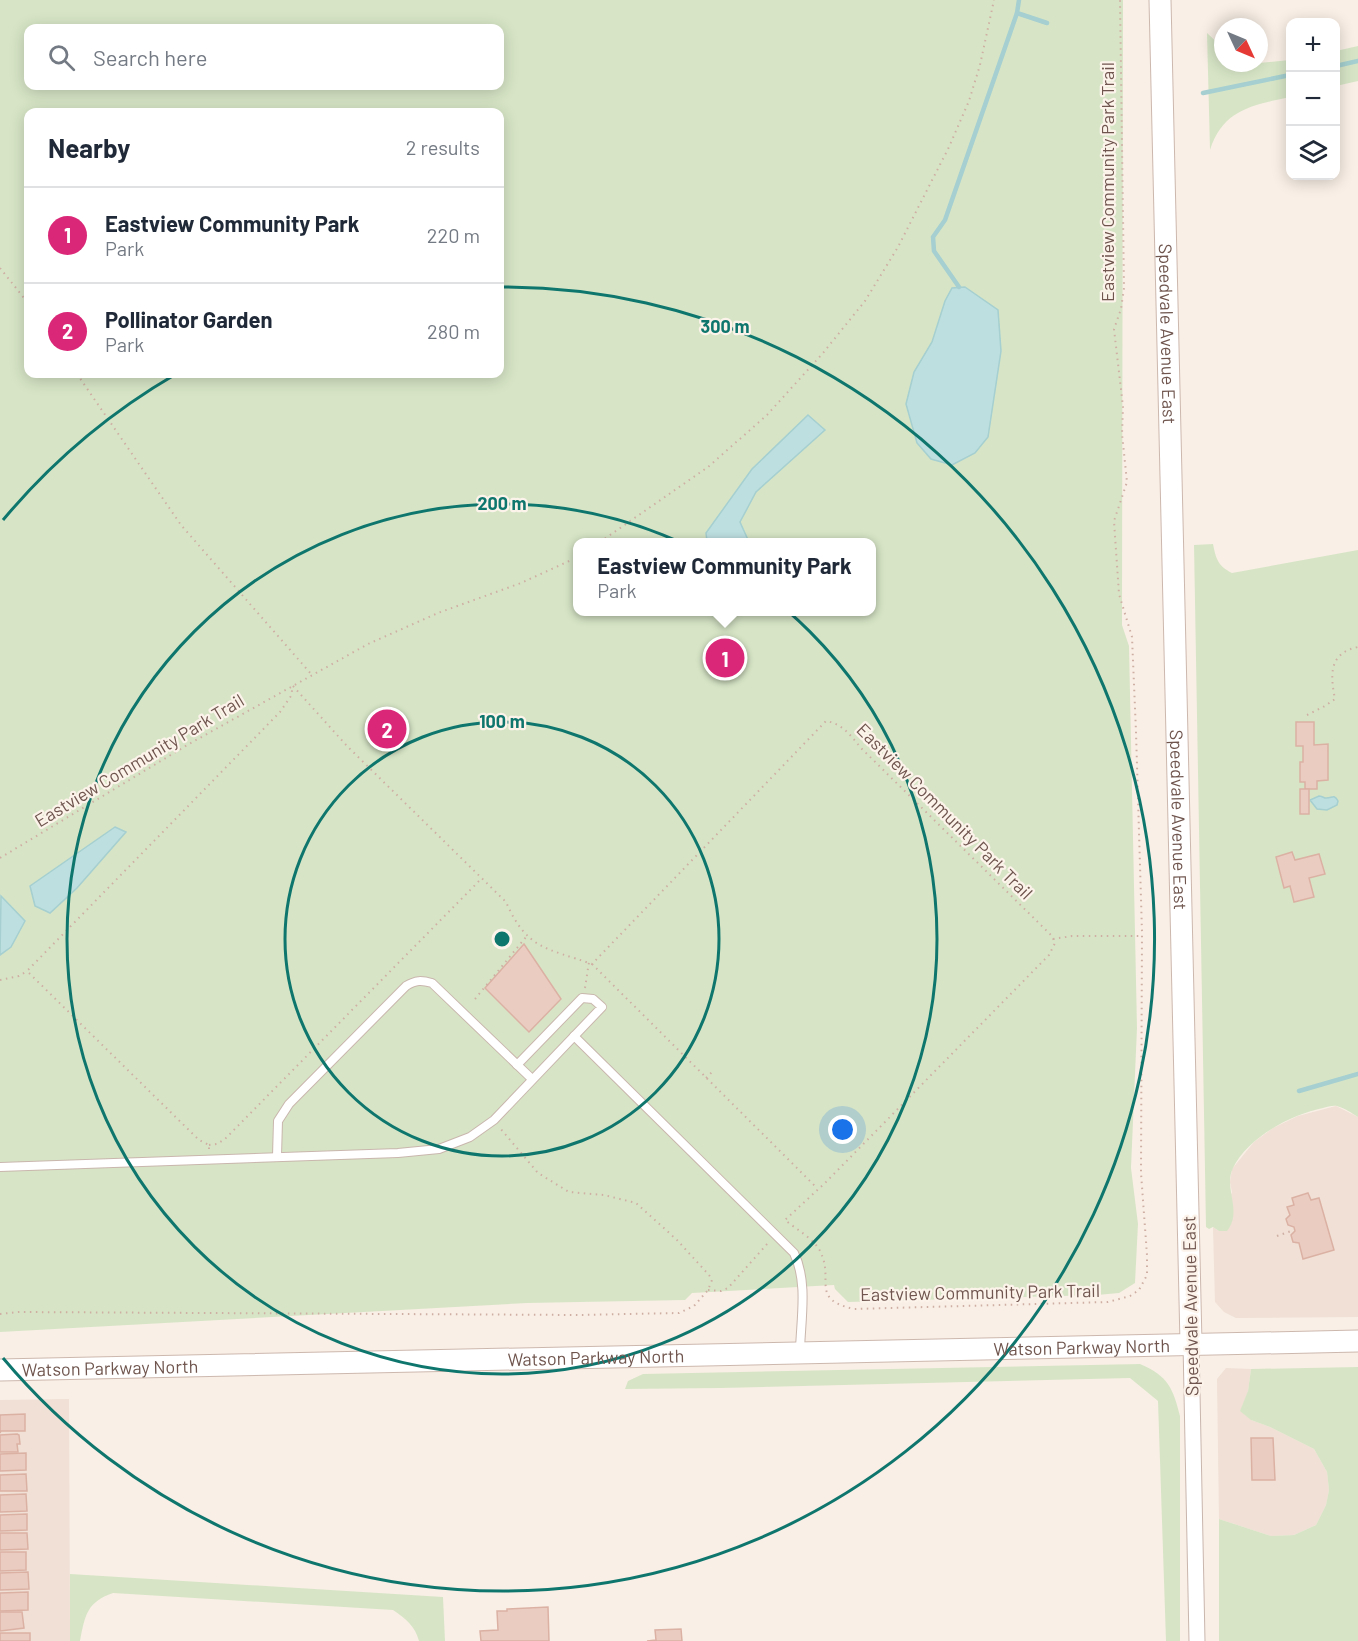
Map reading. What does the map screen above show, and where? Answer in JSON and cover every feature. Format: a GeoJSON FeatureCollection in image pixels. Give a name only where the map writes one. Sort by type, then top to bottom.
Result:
{"type":"FeatureCollection","features":[{"type":"Feature","properties":{"kind":"main road","name":"Speedvale Avenue East"},"geometry":{"type":"LineString","coordinates":[[1160,0],[1191,1343]]}},
{"type":"Feature","properties":{"kind":"main road","name":"Watson Parkway North"},"geometry":{"type":"LineString","coordinates":[[0,1370],[1358,1341]]}},
{"type":"Feature","properties":{"kind":"street","name":"Speedvale Avenue East"},"geometry":{"type":"LineString","coordinates":[[1191,1343],[1197,1641]]}},
{"type":"Feature","properties":{"kind":"lane"},"geometry":{"type":"LineString","coordinates":[[277,1156],[278,1121],[282,1113],[414,981],[422,980],[432,983],[532,1079]]}},
{"type":"Feature","properties":{"kind":"lane"},"geometry":{"type":"LineString","coordinates":[[0,1167],[398,1153],[439,1149],[470,1137],[494,1120],[602,1007],[593,999],[584,997],[517,1065]]}},
{"type":"Feature","properties":{"kind":"lane"},"geometry":{"type":"LineString","coordinates":[[574,1036],[794,1253],[801,1267],[802,1279],[800,1352]]}},
{"type":"Feature","properties":{"kind":"path"},"geometry":{"type":"LineString","coordinates":[[607,538],[708,467],[767,415],[823,353],[865,301],[898,247],[949,147],[965,110],[980,65],[994,0]]}},
{"type":"Feature","properties":{"kind":"path","name":"Eastview Community Park Trail"},"geometry":{"type":"LineString","coordinates":[[784,1220],[820,1250],[824,1260],[826,1291],[831,1300],[838,1305],[854,1309],[1108,1302],[1130,1296],[1139,1290],[1147,1275],[1141,1173],[1142,936],[1132,637],[1119,594],[1114,521],[1127,482],[1122,435],[1123,407],[1114,329],[1121,309],[1124,288],[1120,0]]}},
{"type":"Feature","properties":{"kind":"path"},"geometry":{"type":"LineString","coordinates":[[0,268],[24,298]]}},
{"type":"Feature","properties":{"kind":"path"},"geometry":{"type":"LineString","coordinates":[[80,378],[181,525],[312,675]]}},
{"type":"Feature","properties":{"kind":"path","name":"Eastview Community Park Trail"},"geometry":{"type":"LineString","coordinates":[[0,858],[189,744],[368,644],[438,614],[521,583],[573,559]]}},
{"type":"Feature","properties":{"kind":"path"},"geometry":{"type":"LineString","coordinates":[[1307,715],[1335,699],[1331,682],[1332,666],[1340,655],[1358,647]]}},
{"type":"Feature","properties":{"kind":"path"},"geometry":{"type":"LineString","coordinates":[[293,686],[347,746],[506,902],[514,920],[526,937],[547,950],[590,963],[817,1188]]}},
{"type":"Feature","properties":{"kind":"path"},"geometry":{"type":"LineString","coordinates":[[0,980],[19,976],[27,971],[280,712],[291,696],[293,686]]}},
{"type":"Feature","properties":{"kind":"path","name":"Eastview Community Park Trail"},"geometry":{"type":"LineString","coordinates":[[590,963],[826,721],[836,723],[846,730],[861,748],[1053,939]]}},
{"type":"Feature","properties":{"kind":"path"},"geometry":{"type":"LineString","coordinates":[[27,971],[199,1140],[209,1145],[217,1144],[225,1139],[482,878]]}},
{"type":"Feature","properties":{"kind":"path"},"geometry":{"type":"LineString","coordinates":[[708,1290],[721,1291],[728,1288],[775,1234],[784,1220],[826,1182],[1049,955],[1055,943],[1053,939],[1072,936],[1142,936]]}},
{"type":"Feature","properties":{"kind":"path"},"geometry":{"type":"LineString","coordinates":[[475,999],[526,937]]}},
{"type":"Feature","properties":{"kind":"path"},"geometry":{"type":"LineString","coordinates":[[584,997],[590,963]]}},
{"type":"Feature","properties":{"kind":"path"},"geometry":{"type":"LineString","coordinates":[[706,1078],[714,1070]]}},
{"type":"Feature","properties":{"kind":"path"},"geometry":{"type":"LineString","coordinates":[[0,1314],[18,1312],[579,1315],[679,1313],[694,1306],[708,1290],[712,1280],[709,1275],[677,1240],[636,1203],[604,1195],[569,1192],[538,1173],[494,1120]]}},
{"type":"Feature","properties":{"kind":"path"},"geometry":{"type":"LineString","coordinates":[[208,1159],[209,1145]]}},
{"type":"Feature","properties":{"kind":"path"},"geometry":{"type":"LineString","coordinates":[[1277,1236],[1294,1230]]}},
{"type":"Feature","properties":{"kind":"shaded area"},"geometry":{"type":"Polygon","coordinates":[[[1336,1106],[1358,1117],[1358,1317],[1236,1318],[1224,1312],[1215,1302],[1213,1227],[1219,1231],[1232,1192],[1230,1182],[1232,1169],[1254,1142],[1273,1128],[1298,1116],[1336,1106]]]}},
{"type":"Feature","properties":{"kind":"shaded area"},"geometry":{"type":"Polygon","coordinates":[[[1226,1368],[1251,1369],[1248,1391],[1251,1420],[1314,1449],[1327,1472],[1329,1490],[1326,1505],[1316,1525],[1294,1535],[1271,1536],[1219,1519],[1217,1379],[1226,1368]]]}},
{"type":"Feature","properties":{"kind":"shaded area"},"geometry":{"type":"Polygon","coordinates":[[[69,1399],[70,1641],[0,1641],[0,1400],[69,1399]]]}},
{"type":"Feature","properties":{"kind":"green space"},"geometry":{"type":"Polygon","coordinates":[[[0,0],[1123,0],[1122,625],[1129,646],[1137,1028],[1131,1168],[1138,1224],[1135,1283],[1119,1293],[1097,1295],[848,1302],[834,1285],[692,1293],[685,1300],[527,1303],[0,1332],[0,0]]]}},
{"type":"Feature","properties":{"kind":"green space"},"geometry":{"type":"Polygon","coordinates":[[[1207,33],[1214,40],[1214,72],[1268,72],[1268,62],[1286,60],[1286,98],[1252,106],[1231,117],[1216,136],[1210,150],[1207,33]]]}},
{"type":"Feature","properties":{"kind":"green space"},"geometry":{"type":"Polygon","coordinates":[[[1358,46],[1358,81],[1340,85],[1340,50],[1358,46]]]}},
{"type":"Feature","properties":{"kind":"green space"},"geometry":{"type":"Polygon","coordinates":[[[1213,544],[1218,562],[1232,573],[1358,550],[1358,1117],[1345,1109],[1330,1106],[1298,1116],[1259,1137],[1233,1168],[1230,1183],[1233,1216],[1227,1231],[1206,1227],[1194,545],[1213,544]]]}},
{"type":"Feature","properties":{"kind":"green space"},"geometry":{"type":"Polygon","coordinates":[[[1140,1364],[1157,1373],[1168,1384],[1180,1416],[1180,1641],[1166,1641],[1158,1401],[1130,1378],[625,1389],[628,1381],[643,1374],[1140,1364]]]}},
{"type":"Feature","properties":{"kind":"green space"},"geometry":{"type":"Polygon","coordinates":[[[1358,1367],[1358,1641],[1219,1641],[1219,1519],[1271,1536],[1294,1535],[1316,1525],[1326,1505],[1329,1490],[1327,1472],[1314,1449],[1251,1420],[1240,1411],[1248,1391],[1251,1369],[1358,1367]]]}},
{"type":"Feature","properties":{"kind":"green space"},"geometry":{"type":"Polygon","coordinates":[[[70,1574],[443,1597],[445,1641],[419,1641],[409,1623],[393,1610],[113,1593],[92,1605],[86,1617],[80,1641],[70,1641],[70,1574]]]}},
{"type":"Feature","properties":{"kind":"water"},"geometry":{"type":"Polygon","coordinates":[[[965,287],[998,310],[1001,351],[988,437],[975,453],[952,465],[931,459],[917,443],[906,404],[914,372],[932,342],[945,301],[952,288],[965,287]]]}},
{"type":"Feature","properties":{"kind":"water"},"geometry":{"type":"Polygon","coordinates":[[[808,415],[825,430],[756,492],[740,522],[747,538],[707,538],[706,533],[752,469],[808,415]]]}},
{"type":"Feature","properties":{"kind":"water"},"geometry":{"type":"Polygon","coordinates":[[[1319,796],[1335,797],[1338,801],[1337,805],[1327,810],[1317,809],[1310,800],[1319,796]]]}},
{"type":"Feature","properties":{"kind":"water"},"geometry":{"type":"Polygon","coordinates":[[[115,827],[126,832],[77,888],[50,913],[35,906],[30,886],[115,827]]]}},
{"type":"Feature","properties":{"kind":"water"},"geometry":{"type":"Polygon","coordinates":[[[1,896],[25,921],[11,947],[0,955],[1,896]]]}},
{"type":"Feature","properties":{"kind":"building"},"geometry":{"type":"Polygon","coordinates":[[[1296,722],[1314,722],[1314,745],[1328,744],[1328,780],[1317,781],[1317,789],[1305,789],[1305,782],[1300,782],[1303,746],[1296,746],[1296,722]]]}},
{"type":"Feature","properties":{"kind":"building"},"geometry":{"type":"Polygon","coordinates":[[[1300,789],[1309,789],[1309,814],[1300,814],[1300,789]]]}},
{"type":"Feature","properties":{"kind":"building"},"geometry":{"type":"Polygon","coordinates":[[[1292,852],[1295,860],[1319,854],[1325,874],[1309,878],[1314,897],[1294,902],[1290,886],[1284,888],[1276,857],[1292,852]]]}},
{"type":"Feature","properties":{"kind":"building"},"geometry":{"type":"Polygon","coordinates":[[[524,944],[561,999],[529,1032],[485,988],[524,944]]]}},
{"type":"Feature","properties":{"kind":"building"},"geometry":{"type":"Polygon","coordinates":[[[1308,1193],[1311,1200],[1319,1198],[1334,1250],[1303,1259],[1299,1243],[1293,1242],[1291,1235],[1295,1231],[1294,1227],[1288,1225],[1286,1219],[1290,1215],[1287,1207],[1294,1205],[1292,1198],[1308,1193]]]}},
{"type":"Feature","properties":{"kind":"building"},"geometry":{"type":"Polygon","coordinates":[[[25,1414],[25,1431],[1,1431],[0,1433],[0,1415],[25,1414]]]}},
{"type":"Feature","properties":{"kind":"building"},"geometry":{"type":"Polygon","coordinates":[[[17,1434],[20,1444],[17,1444],[18,1452],[0,1452],[0,1435],[17,1434]]]}},
{"type":"Feature","properties":{"kind":"building"},"geometry":{"type":"Polygon","coordinates":[[[1251,1438],[1273,1438],[1275,1480],[1252,1480],[1251,1438]]]}},
{"type":"Feature","properties":{"kind":"building"},"geometry":{"type":"Polygon","coordinates":[[[26,1453],[26,1470],[0,1471],[0,1454],[26,1453]]]}},
{"type":"Feature","properties":{"kind":"building"},"geometry":{"type":"Polygon","coordinates":[[[26,1474],[27,1491],[0,1491],[0,1475],[26,1474]]]}},
{"type":"Feature","properties":{"kind":"building"},"geometry":{"type":"Polygon","coordinates":[[[26,1494],[27,1511],[0,1512],[0,1495],[26,1494]]]}},
{"type":"Feature","properties":{"kind":"building"},"geometry":{"type":"Polygon","coordinates":[[[27,1514],[27,1530],[0,1531],[0,1515],[27,1514]]]}},
{"type":"Feature","properties":{"kind":"building"},"geometry":{"type":"Polygon","coordinates":[[[0,1533],[27,1533],[28,1549],[0,1550],[0,1533]]]}},
{"type":"Feature","properties":{"kind":"building"},"geometry":{"type":"Polygon","coordinates":[[[0,1552],[26,1552],[26,1570],[0,1571],[0,1552]]]}},
{"type":"Feature","properties":{"kind":"building"},"geometry":{"type":"Polygon","coordinates":[[[28,1572],[29,1589],[0,1590],[0,1573],[28,1572]]]}},
{"type":"Feature","properties":{"kind":"building"},"geometry":{"type":"Polygon","coordinates":[[[28,1592],[28,1610],[0,1611],[0,1593],[28,1592]]]}},
{"type":"Feature","properties":{"kind":"building"},"geometry":{"type":"Polygon","coordinates":[[[548,1607],[549,1641],[481,1641],[480,1631],[498,1630],[497,1611],[548,1607]]]}},
{"type":"Feature","properties":{"kind":"building"},"geometry":{"type":"Polygon","coordinates":[[[0,1612],[22,1612],[24,1628],[0,1631],[0,1612]]]}},
{"type":"Feature","properties":{"kind":"building"},"geometry":{"type":"Polygon","coordinates":[[[681,1629],[682,1641],[647,1641],[656,1640],[655,1630],[681,1629]]]}},
{"type":"Feature","properties":{"kind":"building"},"geometry":{"type":"Polygon","coordinates":[[[0,1633],[30,1633],[30,1641],[0,1641],[0,1633]]]}},
{"type":"Feature","properties":{"kind":"waterway"},"geometry":{"type":"LineString","coordinates":[[1019,0],[1017,13],[1047,23]]}},
{"type":"Feature","properties":{"kind":"waterway"},"geometry":{"type":"LineString","coordinates":[[959,287],[934,251],[933,237],[945,220],[1017,13]]}},
{"type":"Feature","properties":{"kind":"waterway"},"geometry":{"type":"LineString","coordinates":[[1340,65],[1358,61]]}},
{"type":"Feature","properties":{"kind":"waterway"},"geometry":{"type":"LineString","coordinates":[[1203,93],[1286,76]]}},
{"type":"Feature","properties":{"kind":"waterway"},"geometry":{"type":"LineString","coordinates":[[1299,1091],[1358,1074]]}},
{"type":"Feature","properties":{"kind":"place","name":"Eastview Community Park"},"geometry":{"type":"Point","coordinates":[725,658]}},
{"type":"Feature","properties":{"kind":"place","name":"Pollinator Garden"},"geometry":{"type":"Point","coordinates":[387,729]}}]}
